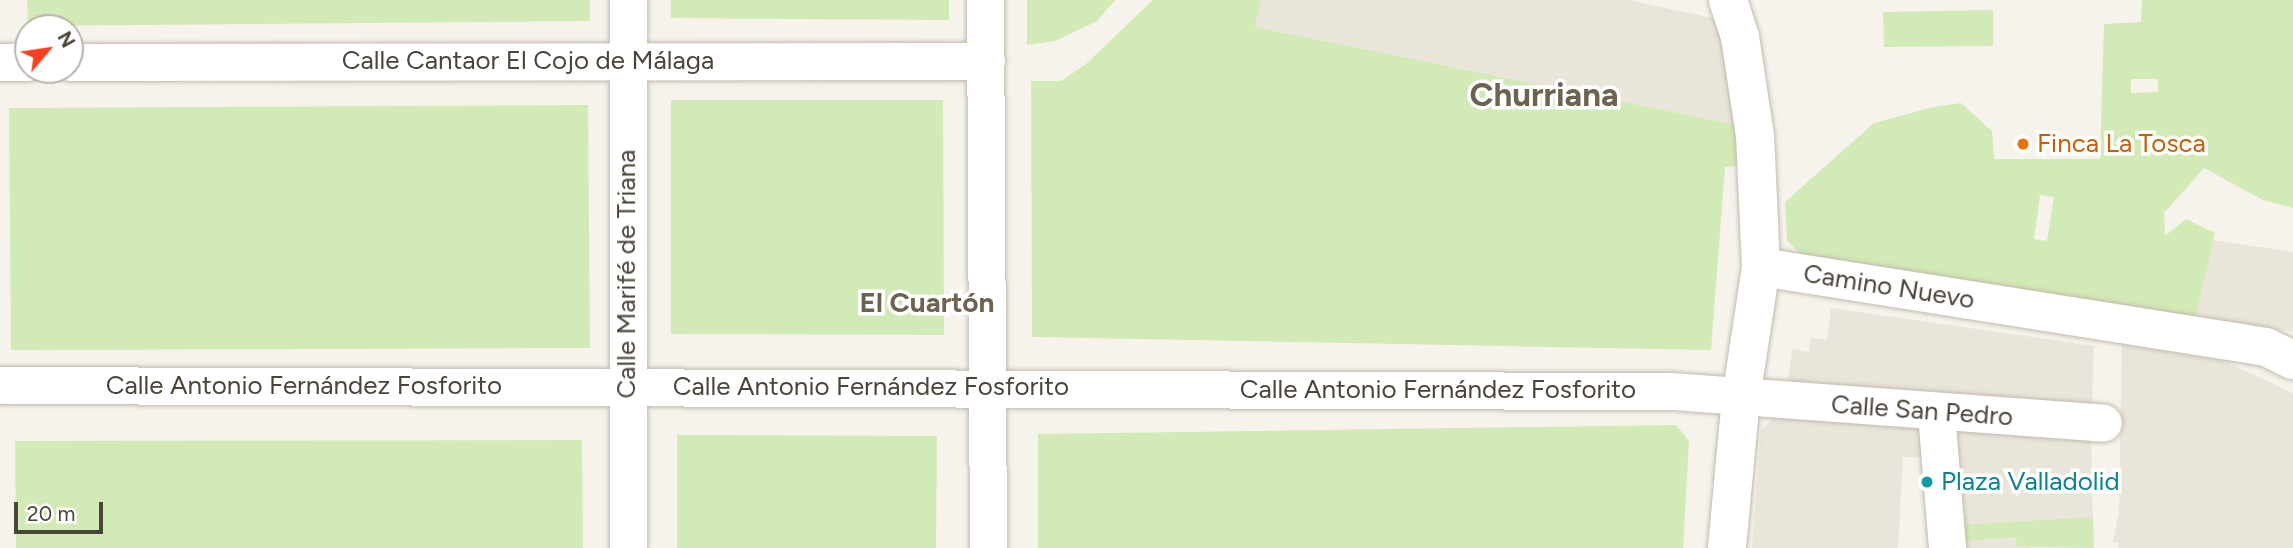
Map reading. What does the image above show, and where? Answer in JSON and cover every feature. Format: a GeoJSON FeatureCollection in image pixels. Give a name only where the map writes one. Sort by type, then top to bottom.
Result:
{"type":"FeatureCollection","features":[{"type":"Feature","properties":{"kind":"street","name":"Calle Marifé de Triana"},"geometry":{"type":"LineString","coordinates":[[628,0],[628,548]]}},
{"type":"Feature","properties":{"kind":"street"},"geometry":{"type":"LineString","coordinates":[[985,0],[988,548]]}},
{"type":"Feature","properties":{"kind":"street"},"geometry":{"type":"LineString","coordinates":[[1727,548],[1741,398],[1761,267],[1755,136],[1740,37],[1728,0]]}},
{"type":"Feature","properties":{"kind":"street","name":"Calle Cantaor El Cojo de Málaga"},"geometry":{"type":"LineString","coordinates":[[84,62],[986,61]]}},
{"type":"Feature","properties":{"kind":"street","name":"Camino Nuevo"},"geometry":{"type":"LineString","coordinates":[[1761,267],[2266,347],[2293,360]]}},
{"type":"Feature","properties":{"kind":"street","name":"Calle Antonio Fernández Fosforito"},"geometry":{"type":"LineString","coordinates":[[0,385],[1672,391],[1741,398]]}},
{"type":"Feature","properties":{"kind":"street","name":"Calle San Pedro"},"geometry":{"type":"LineString","coordinates":[[1741,398],[2103,423]]}},
{"type":"Feature","properties":{"kind":"street"},"geometry":{"type":"LineString","coordinates":[[1936,413],[1947,548]]}},
{"type":"Feature","properties":{"kind":"shaded area"},"geometry":{"type":"Polygon","coordinates":[[[1261,0],[1628,0],[1717,19],[1726,49],[1737,125],[1255,27],[1261,0]]]}},
{"type":"Feature","properties":{"kind":"shaded area"},"geometry":{"type":"Polygon","coordinates":[[[2213,240],[2293,252],[2293,332],[2195,318],[2213,240]]]}},
{"type":"Feature","properties":{"kind":"shaded area"},"geometry":{"type":"Polygon","coordinates":[[[1831,308],[2094,346],[2092,408],[1787,390],[1792,349],[1809,352],[1811,338],[1827,340],[1831,308]]]}},
{"type":"Feature","properties":{"kind":"shaded area"},"geometry":{"type":"Polygon","coordinates":[[[2122,344],[2224,361],[2293,393],[2293,548],[2118,548],[2119,543],[2113,542],[2119,512],[2122,344]]]}},
{"type":"Feature","properties":{"kind":"shaded area"},"geometry":{"type":"Polygon","coordinates":[[[1774,418],[1925,428],[1923,458],[1903,457],[1898,548],[1752,548],[1761,430],[1774,418]]]}},
{"type":"Feature","properties":{"kind":"shaded area"},"geometry":{"type":"Polygon","coordinates":[[[1948,429],[2091,435],[2093,517],[1957,525],[1948,429]]]}},
{"type":"Feature","properties":{"kind":"shaded area"},"geometry":{"type":"Polygon","coordinates":[[[2016,537],[2031,548],[1959,548],[1958,542],[2016,537]]]}},
{"type":"Feature","properties":{"kind":"green space"},"geometry":{"type":"Polygon","coordinates":[[[27,0],[590,0],[590,21],[84,26],[84,14],[28,14],[27,0]]]}},
{"type":"Feature","properties":{"kind":"green space"},"geometry":{"type":"Polygon","coordinates":[[[671,0],[949,0],[949,20],[671,18],[671,0]]]}},
{"type":"Feature","properties":{"kind":"green space"},"geometry":{"type":"Polygon","coordinates":[[[1027,0],[1115,0],[1097,21],[1055,41],[1027,45],[1027,0]]]}},
{"type":"Feature","properties":{"kind":"green space"},"geometry":{"type":"Polygon","coordinates":[[[1153,0],[1261,0],[1255,27],[1737,125],[1738,166],[1725,167],[1711,350],[1032,337],[1031,81],[1061,81],[1086,64],[1153,0]]]}},
{"type":"Feature","properties":{"kind":"green space"},"geometry":{"type":"Polygon","coordinates":[[[2142,0],[2293,0],[2293,208],[2263,200],[2204,168],[2164,213],[2165,236],[2186,219],[2215,233],[2195,318],[1802,256],[1787,240],[1785,202],[1874,123],[1934,107],[1961,103],[1992,131],[1994,159],[2100,159],[2104,24],[2141,22],[2142,0]],[[2131,79],[2131,93],[2158,92],[2158,79],[2131,79]],[[2040,195],[2034,239],[2047,241],[2054,197],[2040,195]]]}},
{"type":"Feature","properties":{"kind":"green space"},"geometry":{"type":"Polygon","coordinates":[[[1993,10],[1993,46],[1884,47],[1883,12],[1993,10]]]}},
{"type":"Feature","properties":{"kind":"green space"},"geometry":{"type":"Polygon","coordinates":[[[671,100],[943,100],[944,335],[671,334],[671,100]]]}},
{"type":"Feature","properties":{"kind":"green space"},"geometry":{"type":"Polygon","coordinates":[[[588,105],[590,348],[11,350],[9,108],[588,105]]]}},
{"type":"Feature","properties":{"kind":"green space"},"geometry":{"type":"Polygon","coordinates":[[[1676,425],[1689,441],[1683,548],[1038,548],[1038,434],[1676,425]]]}},
{"type":"Feature","properties":{"kind":"green space"},"geometry":{"type":"Polygon","coordinates":[[[677,435],[937,436],[936,548],[677,548],[677,435]]]}},
{"type":"Feature","properties":{"kind":"green space"},"geometry":{"type":"Polygon","coordinates":[[[582,440],[583,548],[16,548],[15,441],[582,440]]]}},
{"type":"Feature","properties":{"kind":"green space"},"geometry":{"type":"Polygon","coordinates":[[[2093,517],[2094,548],[2017,547],[2016,537],[1958,542],[1957,525],[2093,517]]]}},
{"type":"Feature","properties":{"kind":"place","name":"Finca La Tosca"},"geometry":{"type":"Point","coordinates":[2023,144]}},
{"type":"Feature","properties":{"kind":"place","name":"Plaza Valladolid"},"geometry":{"type":"Point","coordinates":[1927,482]}},
{"type":"Feature","properties":{"kind":"district","name":"Churriana"},"geometry":{"type":"Point","coordinates":[1544,95]}},
{"type":"Feature","properties":{"kind":"district","name":"El Cuartón"},"geometry":{"type":"Point","coordinates":[927,302]}}]}
